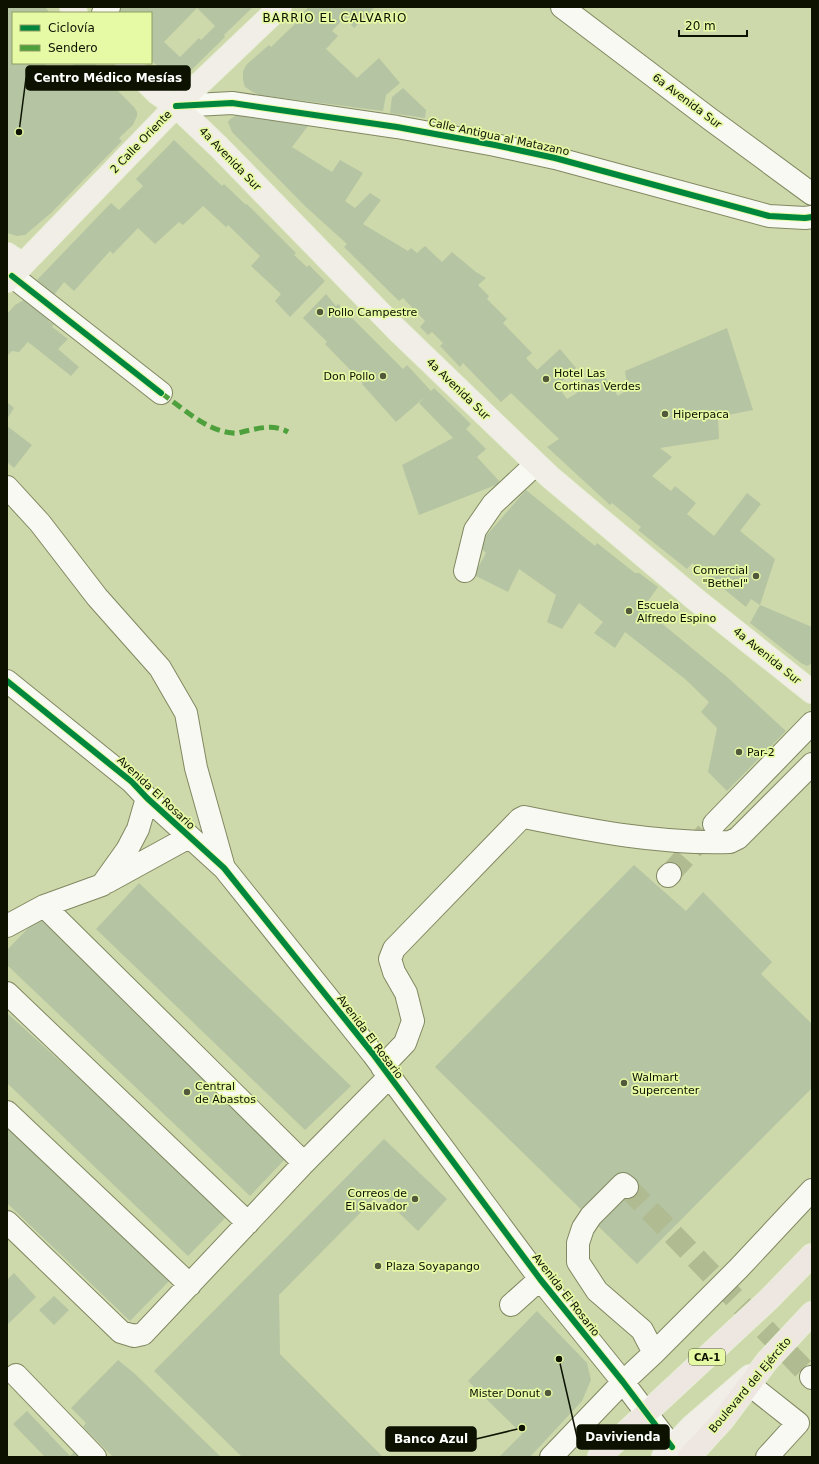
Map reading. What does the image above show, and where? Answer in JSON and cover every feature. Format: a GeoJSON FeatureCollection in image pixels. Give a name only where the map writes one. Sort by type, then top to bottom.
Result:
{"type":"FeatureCollection","features":[{"type":"Feature","properties":{"kind":"highway","name":"CA-1"},"geometry":{"type":"LineString","coordinates":[[599,1457],[768,1300],[812,1255]]}},
{"type":"Feature","properties":{"kind":"highway","name":"Boulevard del Ejército"},"geometry":{"type":"LineString","coordinates":[[675,1454],[722,1421],[768,1361],[809,1318]]}},
{"type":"Feature","properties":{"kind":"main road","name":"2 Calle Oriente"},"geometry":{"type":"LineString","coordinates":[[12,269],[176,106],[280,7]]}},
{"type":"Feature","properties":{"kind":"main road","name":"4a Avenida Sur"},"geometry":{"type":"LineString","coordinates":[[127,64],[157,92],[176,106],[219,147],[396,329],[536,464],[695,599],[812,692]]}},
{"type":"Feature","properties":{"kind":"main road"},"geometry":{"type":"LineString","coordinates":[[675,1454],[692,1426],[768,1361]]}},
{"type":"Feature","properties":{"kind":"street","name":"6a Avenida Sur"},"geometry":{"type":"LineString","coordinates":[[562,7],[812,194]]}},
{"type":"Feature","properties":{"kind":"street","name":"Calle Antigua al Matazano"},"geometry":{"type":"LineString","coordinates":[[176,106],[232,103],[412,130],[495,145],[555,158],[769,216],[812,217]]}},
{"type":"Feature","properties":{"kind":"street"},"geometry":{"type":"LineString","coordinates":[[12,269],[161,393]]}},
{"type":"Feature","properties":{"kind":"street"},"geometry":{"type":"LineString","coordinates":[[465,572],[475,530],[493,504],[536,464]]}},
{"type":"Feature","properties":{"kind":"street"},"geometry":{"type":"LineString","coordinates":[[7,487],[40,523],[97,597],[160,668],[186,713],[196,768],[224,868]]}},
{"type":"Feature","properties":{"kind":"street","name":"Avenida El Rosario"},"geometry":{"type":"LineString","coordinates":[[7,681],[132,782],[188,837],[224,868],[385,1072],[540,1279],[623,1382],[675,1454]]}},
{"type":"Feature","properties":{"kind":"street"},"geometry":{"type":"LineString","coordinates":[[714,824],[812,723]]}},
{"type":"Feature","properties":{"kind":"street"},"geometry":{"type":"LineString","coordinates":[[7,1222],[121,1332],[134,1336],[143,1334],[304,1163],[385,1072],[405,1043],[413,1021],[406,993],[394,972],[390,959],[394,949],[520,819],[524,817],[588,830],[652,839],[730,842],[738,838],[812,764]]}},
{"type":"Feature","properties":{"kind":"street"},"geometry":{"type":"LineString","coordinates":[[102,885],[127,850],[138,829],[147,798]]}},
{"type":"Feature","properties":{"kind":"street"},"geometry":{"type":"LineString","coordinates":[[7,926],[44,906],[102,885],[188,837]]}},
{"type":"Feature","properties":{"kind":"street"},"geometry":{"type":"LineString","coordinates":[[44,906],[304,1163]]}},
{"type":"Feature","properties":{"kind":"street"},"geometry":{"type":"LineString","coordinates":[[7,993],[248,1222]]}},
{"type":"Feature","properties":{"kind":"street"},"geometry":{"type":"LineString","coordinates":[[7,1112],[190,1285]]}},
{"type":"Feature","properties":{"kind":"street"},"geometry":{"type":"LineString","coordinates":[[625,1186],[591,1216],[583,1228],[578,1243],[578,1262],[597,1291],[642,1330],[654,1353]]}},
{"type":"Feature","properties":{"kind":"street"},"geometry":{"type":"LineString","coordinates":[[551,1457],[623,1382],[739,1268],[812,1190]]}},
{"type":"Feature","properties":{"kind":"street"},"geometry":{"type":"LineString","coordinates":[[511,1304],[540,1279]]}},
{"type":"Feature","properties":{"kind":"street"},"geometry":{"type":"LineString","coordinates":[[16,1375],[95,1457]]}},
{"type":"Feature","properties":{"kind":"street"},"geometry":{"type":"LineString","coordinates":[[750,1384],[805,1427],[767,1457]]}},
{"type":"Feature","properties":{"kind":"building"},"geometry":{"type":"Polygon","coordinates":[[[8,7],[45,7],[49,12],[12,12],[12,64],[46,64],[37,78],[55,90],[74,64],[95,64],[109,75],[106,79],[134,107],[137,112],[137,116],[133,125],[119,138],[122,141],[51,213],[25,235],[17,236],[7,233],[8,7]]]}},
{"type":"Feature","properties":{"kind":"building"},"geometry":{"type":"Polygon","coordinates":[[[115,7],[253,7],[224,35],[225,37],[177,84],[152,61],[152,12],[110,12],[115,7]],[[197,8],[164,42],[180,57],[199,38],[201,40],[215,26],[197,8]]]}},
{"type":"Feature","properties":{"kind":"building"},"geometry":{"type":"Polygon","coordinates":[[[309,7],[375,7],[354,28],[345,17],[332,31],[338,36],[326,49],[357,78],[379,58],[400,83],[386,95],[383,111],[259,95],[245,87],[243,71],[247,64],[269,45],[271,47],[297,22],[295,20],[309,7]]]}},
{"type":"Feature","properties":{"kind":"building"},"geometry":{"type":"Polygon","coordinates":[[[403,88],[426,110],[425,118],[390,113],[392,97],[403,88]]]}},
{"type":"Feature","properties":{"kind":"building"},"geometry":{"type":"Polygon","coordinates":[[[240,115],[308,126],[292,147],[332,172],[340,160],[363,173],[345,201],[355,208],[370,193],[381,200],[363,224],[408,251],[411,248],[417,253],[425,246],[442,262],[452,252],[476,272],[486,278],[478,285],[489,296],[487,299],[507,319],[503,323],[532,353],[526,358],[537,370],[560,349],[576,368],[557,385],[567,399],[577,393],[574,387],[600,370],[618,396],[628,389],[625,371],[727,328],[753,410],[718,417],[719,439],[660,448],[672,457],[652,476],[671,491],[675,486],[696,503],[687,514],[714,536],[747,493],[761,504],[740,531],[775,559],[760,605],[751,599],[746,607],[692,563],[687,569],[638,530],[641,527],[612,503],[610,505],[547,447],[559,439],[511,393],[501,402],[463,363],[460,367],[440,346],[443,343],[432,332],[428,335],[420,327],[425,321],[403,298],[399,301],[344,247],[347,244],[306,207],[232,132],[228,122],[235,116],[240,115]]]}},
{"type":"Feature","properties":{"kind":"building"},"geometry":{"type":"Polygon","coordinates":[[[174,140],[222,186],[224,184],[246,205],[247,204],[296,253],[294,255],[307,267],[309,265],[325,281],[290,317],[275,301],[281,294],[251,266],[260,256],[228,225],[226,227],[203,206],[183,225],[179,222],[155,244],[138,228],[113,254],[110,251],[74,291],[64,282],[54,295],[37,280],[111,203],[119,210],[143,186],[136,179],[174,140]]]}},
{"type":"Feature","properties":{"kind":"building"},"geometry":{"type":"Polygon","coordinates":[[[326,294],[336,306],[338,304],[403,369],[407,365],[431,391],[434,388],[471,424],[466,429],[486,449],[477,457],[501,483],[419,515],[402,465],[453,438],[419,403],[426,396],[396,422],[362,384],[363,383],[325,344],[327,342],[303,318],[326,294]]]}},
{"type":"Feature","properties":{"kind":"building"},"geometry":{"type":"Polygon","coordinates":[[[24,300],[30,302],[51,319],[48,321],[54,324],[52,327],[68,339],[58,349],[79,367],[71,376],[28,342],[19,352],[12,351],[7,356],[7,314],[15,305],[24,300]]]}},
{"type":"Feature","properties":{"kind":"building"},"geometry":{"type":"Polygon","coordinates":[[[7,402],[14,408],[7,419],[7,402]]]}},
{"type":"Feature","properties":{"kind":"building"},"geometry":{"type":"Polygon","coordinates":[[[7,426],[32,445],[14,468],[7,462],[7,426]]]}},
{"type":"Feature","properties":{"kind":"building"},"geometry":{"type":"Polygon","coordinates":[[[526,490],[595,546],[597,543],[635,573],[639,573],[658,587],[643,608],[727,677],[786,731],[727,791],[708,772],[717,728],[701,712],[709,702],[685,679],[625,632],[615,648],[594,633],[603,622],[579,603],[562,629],[547,622],[556,595],[519,569],[508,592],[474,575],[486,553],[478,545],[526,490]]]}},
{"type":"Feature","properties":{"kind":"building"},"geometry":{"type":"Polygon","coordinates":[[[760,605],[812,627],[811,664],[807,666],[801,663],[750,623],[760,605]]]}},
{"type":"Feature","properties":{"kind":"building"},"geometry":{"type":"Polygon","coordinates":[[[634,865],[686,911],[703,892],[772,962],[761,974],[812,1024],[812,1088],[637,1264],[435,1067],[634,865]]]}},
{"type":"Feature","properties":{"kind":"building"},"geometry":{"type":"Polygon","coordinates":[[[139,883],[351,1086],[305,1130],[96,929],[139,883]]]}},
{"type":"Feature","properties":{"kind":"building"},"geometry":{"type":"Polygon","coordinates":[[[40,916],[287,1157],[250,1196],[7,965],[7,950],[40,916]]]}},
{"type":"Feature","properties":{"kind":"building"},"geometry":{"type":"Polygon","coordinates":[[[7,1013],[229,1214],[188,1256],[7,1083],[7,1013]]]}},
{"type":"Feature","properties":{"kind":"building"},"geometry":{"type":"Polygon","coordinates":[[[7,1123],[171,1279],[130,1321],[7,1203],[7,1123]]]}},
{"type":"Feature","properties":{"kind":"building"},"geometry":{"type":"Polygon","coordinates":[[[384,1139],[447,1199],[418,1231],[379,1194],[279,1295],[280,1354],[383,1457],[242,1457],[154,1371],[384,1139]]]}},
{"type":"Feature","properties":{"kind":"building"},"geometry":{"type":"Polygon","coordinates":[[[14,1273],[36,1297],[7,1325],[7,1280],[14,1273]]]}},
{"type":"Feature","properties":{"kind":"building"},"geometry":{"type":"Polygon","coordinates":[[[54,1296],[69,1310],[54,1325],[39,1310],[54,1296]]]}},
{"type":"Feature","properties":{"kind":"building"},"geometry":{"type":"Polygon","coordinates":[[[537,1311],[587,1363],[591,1380],[582,1401],[530,1457],[499,1457],[522,1434],[468,1381],[537,1311]]]}},
{"type":"Feature","properties":{"kind":"building"},"geometry":{"type":"Polygon","coordinates":[[[118,1360],[134,1373],[221,1457],[113,1457],[83,1427],[86,1423],[71,1408],[118,1360]]]}},
{"type":"Feature","properties":{"kind":"building"},"geometry":{"type":"Polygon","coordinates":[[[27,1411],[70,1456],[76,1450],[83,1457],[45,1457],[13,1424],[27,1411]]]}},
{"type":"Feature","properties":{"kind":"tunnel"},"geometry":{"type":"LineString","coordinates":[[670,874],[709,830]]}},
{"type":"Feature","properties":{"kind":"tunnel"},"geometry":{"type":"LineString","coordinates":[[627,1187],[811,1377]]}},
{"type":"Feature","properties":{"kind":"marked path"},"geometry":{"type":"LineString","coordinates":[[161,393],[195,418],[213,428],[236,433],[272,427],[288,432]]}},
{"type":"Feature","properties":{"kind":"cycle path"},"geometry":{"type":"LineString","coordinates":[[176,106],[232,103],[397,127],[495,145],[555,158],[769,216],[812,217]]}},
{"type":"Feature","properties":{"kind":"cycle path"},"geometry":{"type":"LineString","coordinates":[[12,276],[161,393]]}},
{"type":"Feature","properties":{"kind":"cycle path"},"geometry":{"type":"LineString","coordinates":[[7,681],[132,782],[147,798],[224,868],[373,1054],[540,1279],[623,1382],[672,1447]]}},
{"type":"Feature","properties":{"kind":"place","name":"Centro Médico Mesías"},"geometry":{"type":"Point","coordinates":[19,132]}},
{"type":"Feature","properties":{"kind":"place","name":"Pollo Campestre"},"geometry":{"type":"Point","coordinates":[320,312]}},
{"type":"Feature","properties":{"kind":"place","name":"Don Pollo"},"geometry":{"type":"Point","coordinates":[383,376]}},
{"type":"Feature","properties":{"kind":"place","name":"Hotel Las Cortinas Verdes"},"geometry":{"type":"Point","coordinates":[546,379]}},
{"type":"Feature","properties":{"kind":"place","name":"Hiperpaca"},"geometry":{"type":"Point","coordinates":[665,414]}},
{"type":"Feature","properties":{"kind":"place","name":"Comercial \"Bethel\""},"geometry":{"type":"Point","coordinates":[756,576]}},
{"type":"Feature","properties":{"kind":"place","name":"Escuela Alfredo Espino"},"geometry":{"type":"Point","coordinates":[629,611]}},
{"type":"Feature","properties":{"kind":"place","name":"Par-2"},"geometry":{"type":"Point","coordinates":[739,752]}},
{"type":"Feature","properties":{"kind":"place","name":"Walmart Supercenter"},"geometry":{"type":"Point","coordinates":[624,1083]}},
{"type":"Feature","properties":{"kind":"place","name":"Central de Abastos"},"geometry":{"type":"Point","coordinates":[187,1092]}},
{"type":"Feature","properties":{"kind":"place","name":"Correos de El Salvador"},"geometry":{"type":"Point","coordinates":[415,1199]}},
{"type":"Feature","properties":{"kind":"place","name":"Plaza Soyapango"},"geometry":{"type":"Point","coordinates":[378,1266]}},
{"type":"Feature","properties":{"kind":"place","name":"Davivienda"},"geometry":{"type":"Point","coordinates":[559,1359]}},
{"type":"Feature","properties":{"kind":"place","name":"Mister Donut"},"geometry":{"type":"Point","coordinates":[548,1393]}},
{"type":"Feature","properties":{"kind":"place","name":"Banco Azul"},"geometry":{"type":"Point","coordinates":[522,1428]}},
{"type":"Feature","properties":{"kind":"district","name":"BARRIO EL CALVARIO"},"geometry":{"type":"Point","coordinates":[335,18]}}]}
